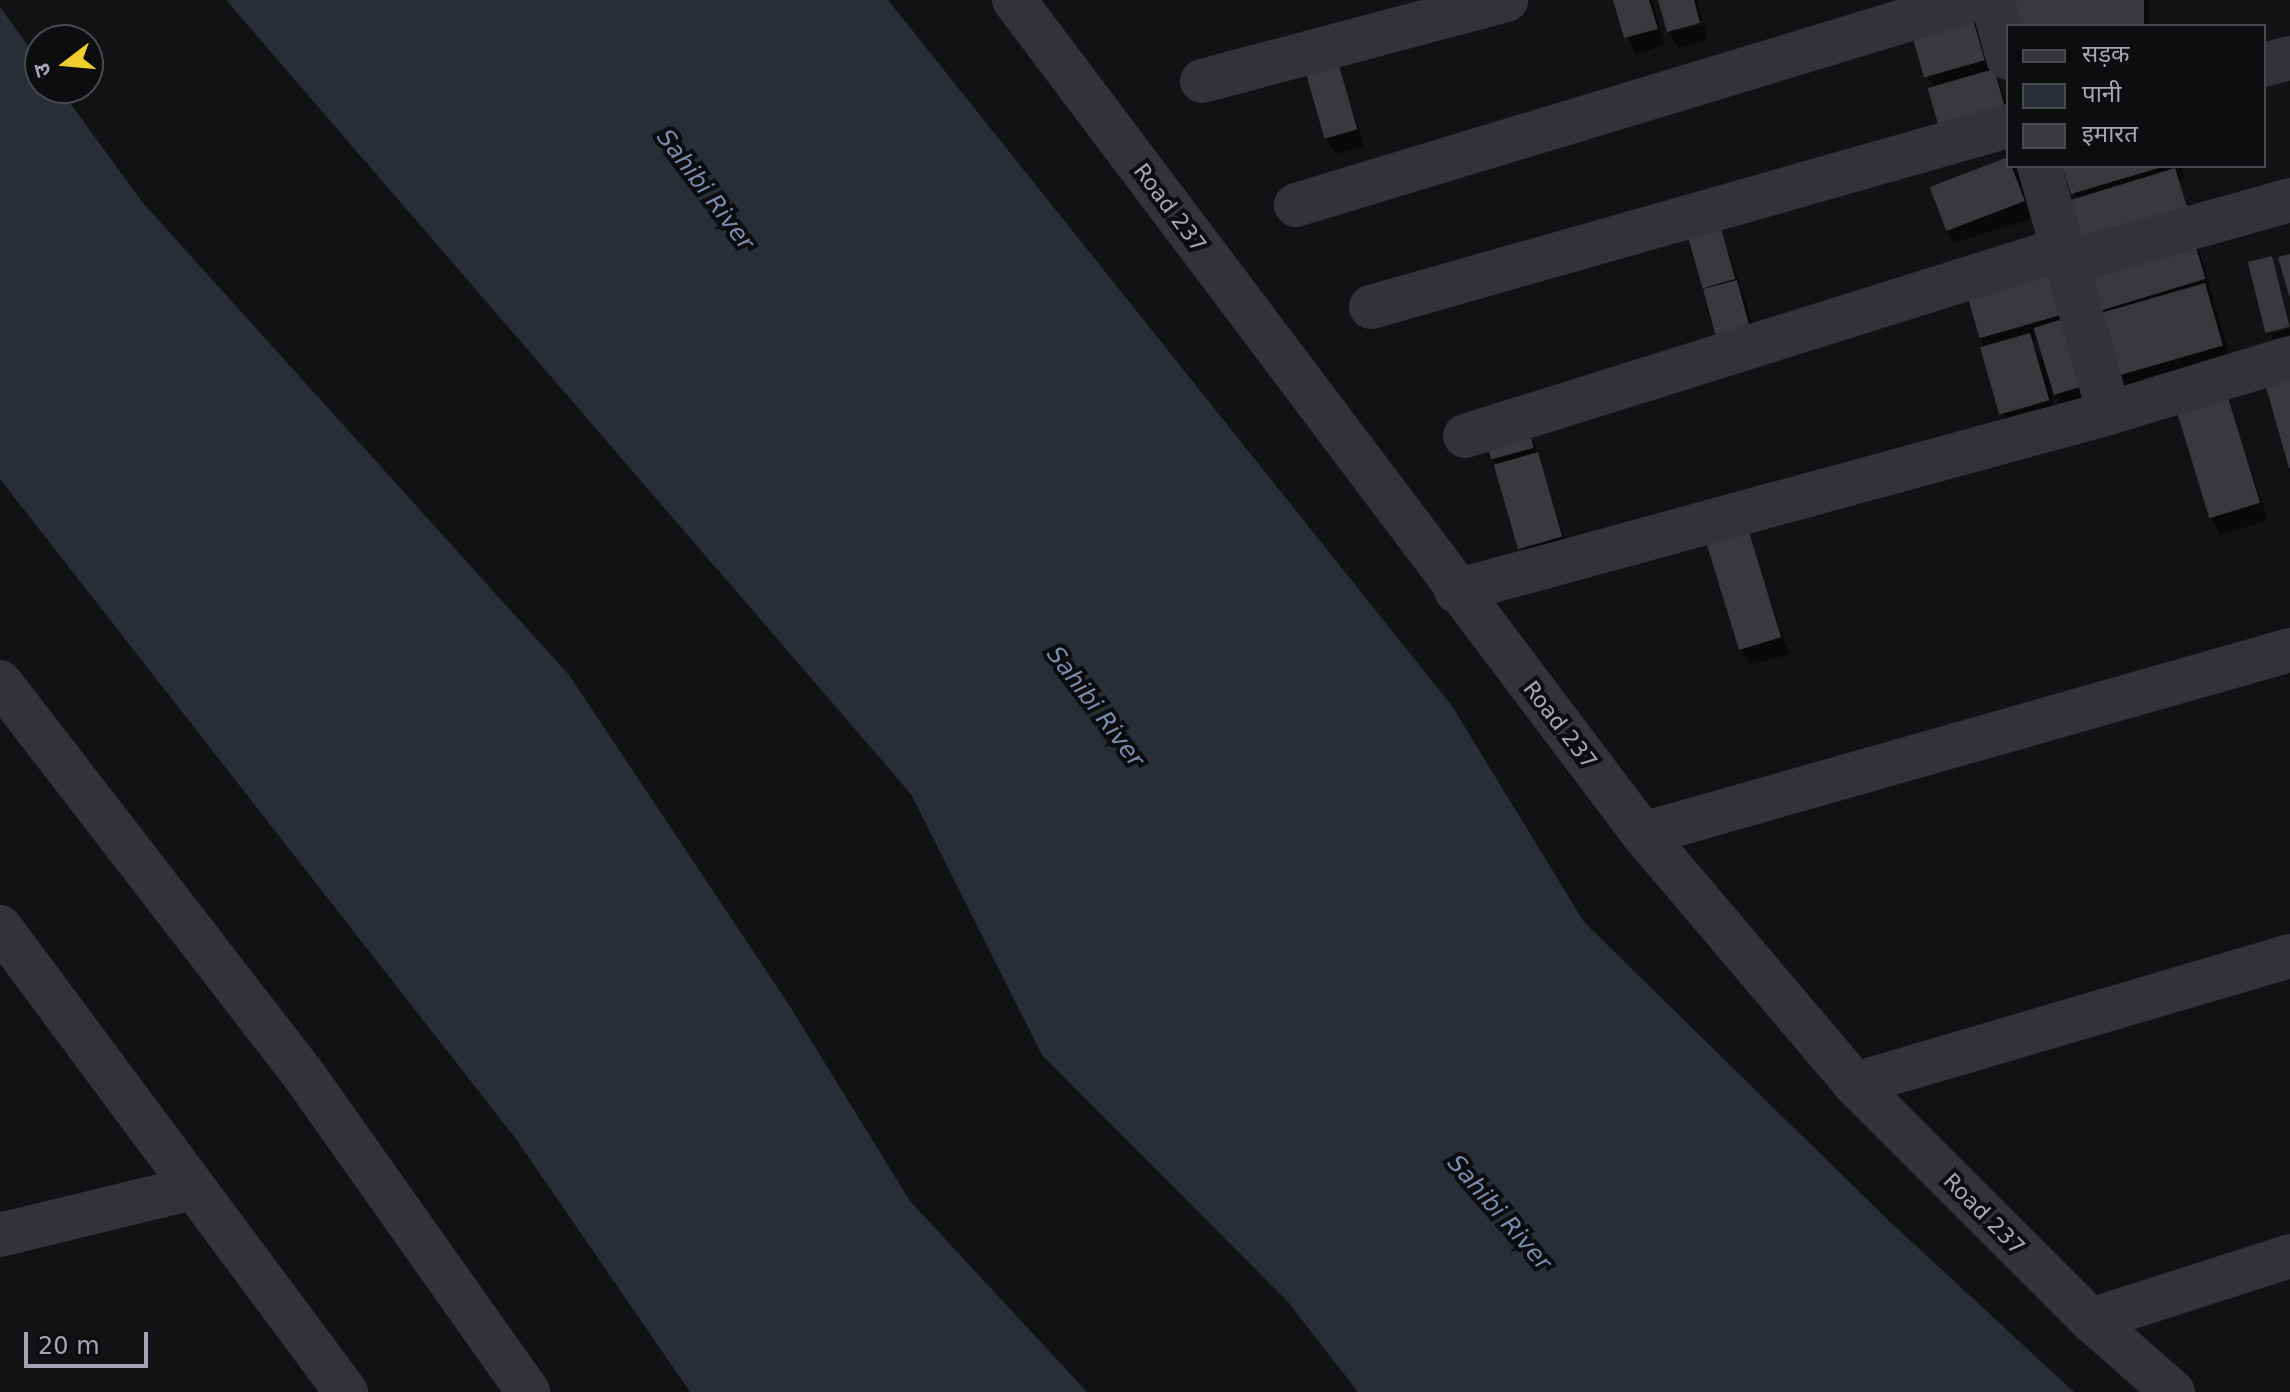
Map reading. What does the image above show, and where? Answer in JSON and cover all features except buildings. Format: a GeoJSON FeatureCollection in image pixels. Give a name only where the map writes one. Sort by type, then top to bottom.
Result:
{"type":"FeatureCollection","features":[{"type":"Feature","properties":{"kind":"street","name":"Road 237"},"geometry":{"type":"LineString","coordinates":[[1014,0],[1456,591],[1643,834],[1855,1084],[2091,1320],[2173,1392]]}},
{"type":"Feature","properties":{"kind":"street"},"geometry":{"type":"LineString","coordinates":[[1202,81],[1506,0]]}},
{"type":"Feature","properties":{"kind":"street"},"geometry":{"type":"LineString","coordinates":[[1296,205],[1973,0]]}},
{"type":"Feature","properties":{"kind":"street"},"geometry":{"type":"LineString","coordinates":[[1992,0],[2006,51]]}},
{"type":"Feature","properties":{"kind":"street"},"geometry":{"type":"LineString","coordinates":[[2266,64],[2290,58]]}},
{"type":"Feature","properties":{"kind":"street"},"geometry":{"type":"LineString","coordinates":[[1371,307],[2006,127]]}},
{"type":"Feature","properties":{"kind":"street"},"geometry":{"type":"LineString","coordinates":[[2040,168],[2109,413]]}},
{"type":"Feature","properties":{"kind":"street"},"geometry":{"type":"LineString","coordinates":[[1465,436],[2064,256],[2290,200]]}},
{"type":"Feature","properties":{"kind":"street"},"geometry":{"type":"LineString","coordinates":[[1456,591],[2109,413],[2290,358]]}},
{"type":"Feature","properties":{"kind":"street"},"geometry":{"type":"LineString","coordinates":[[1643,834],[2290,650]]}},
{"type":"Feature","properties":{"kind":"street"},"geometry":{"type":"LineString","coordinates":[[0,682],[336,1118],[528,1392]]}},
{"type":"Feature","properties":{"kind":"street"},"geometry":{"type":"LineString","coordinates":[[0,927],[346,1392]]}},
{"type":"Feature","properties":{"kind":"street"},"geometry":{"type":"LineString","coordinates":[[1855,1084],[2290,956]]}},
{"type":"Feature","properties":{"kind":"street"},"geometry":{"type":"LineString","coordinates":[[0,1235],[193,1188]]}},
{"type":"Feature","properties":{"kind":"street"},"geometry":{"type":"LineString","coordinates":[[2091,1320],[2290,1256]]}},
{"type":"Feature","properties":{"kind":"water","name":"Sahibi River"},"geometry":{"type":"Polygon","coordinates":[[[226,0],[888,0],[1452,706],[1584,922],[1888,1220],[2074,1392],[1358,1392],[1288,1302],[1042,1055],[911,794],[226,0]]]}},
{"type":"Feature","properties":{"kind":"water"},"geometry":{"type":"Polygon","coordinates":[[[0,7],[24,40],[24,104],[71,104],[143,203],[569,675],[791,1008],[910,1201],[1087,1392],[690,1392],[516,1139],[0,479],[0,7]]]}}]}
